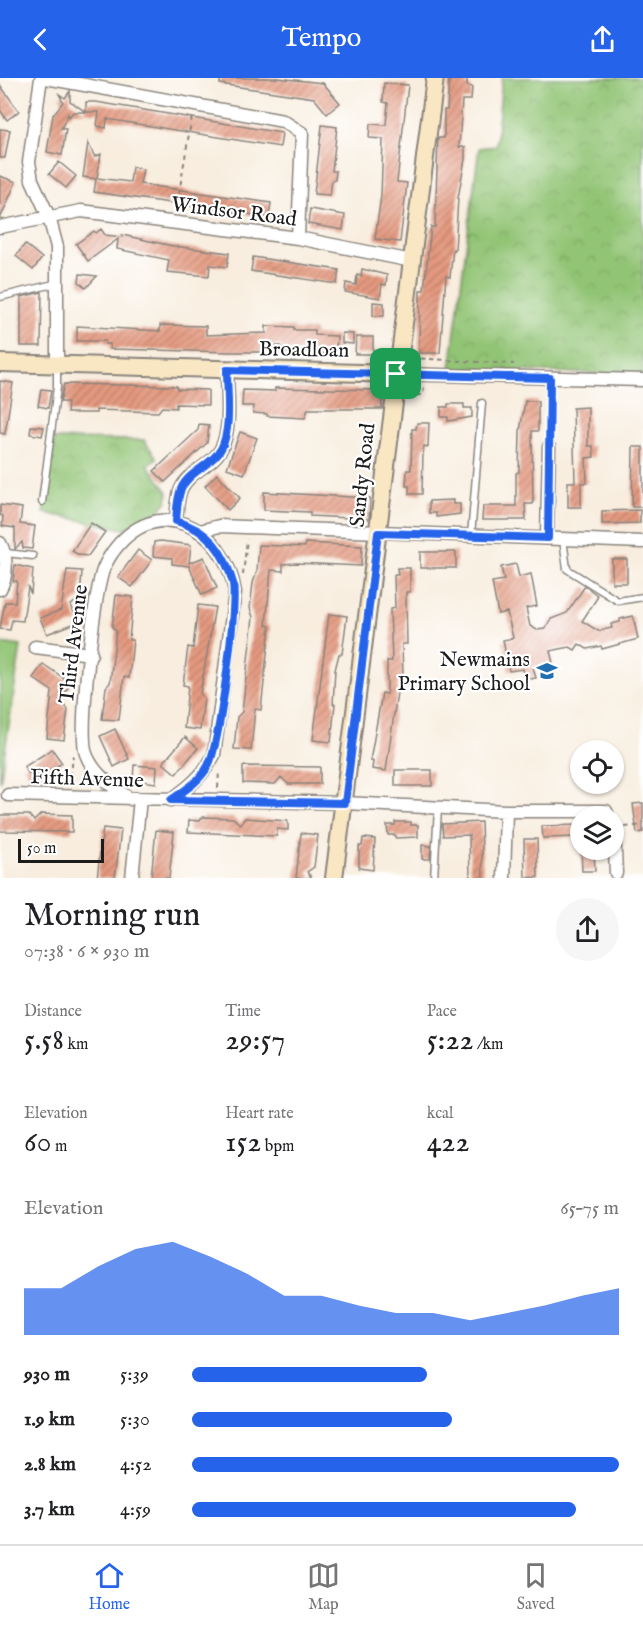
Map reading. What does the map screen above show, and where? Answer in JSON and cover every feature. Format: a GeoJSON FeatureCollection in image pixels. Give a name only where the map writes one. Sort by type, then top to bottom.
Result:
{"type":"FeatureCollection","features":[{"type":"Feature","properties":{"kind":"main road","name":"Sandy Road"},"geometry":{"type":"LineString","coordinates":[[334,878],[435,78]]}},
{"type":"Feature","properties":{"kind":"main road","name":"Broadloan"},"geometry":{"type":"LineString","coordinates":[[0,363],[227,370],[397,365]]}},
{"type":"Feature","properties":{"kind":"street"},"geometry":{"type":"LineString","coordinates":[[41,78],[29,162],[32,180],[49,216],[57,248],[59,283],[57,366]]}},
{"type":"Feature","properties":{"kind":"street"},"geometry":{"type":"LineString","coordinates":[[46,78],[283,121],[302,133],[298,238]]}},
{"type":"Feature","properties":{"kind":"street","name":"Windsor Road"},"geometry":{"type":"LineString","coordinates":[[0,227],[81,211],[298,238],[412,261]]}},
{"type":"Feature","properties":{"kind":"street","name":"Broadloan"},"geometry":{"type":"LineString","coordinates":[[397,365],[550,378],[643,380]]}},
{"type":"Feature","properties":{"kind":"street"},"geometry":{"type":"LineString","coordinates":[[171,800],[199,778],[214,755],[234,586],[223,554],[201,531],[176,521],[184,483],[209,464],[222,447],[226,429],[227,370]]}},
{"type":"Feature","properties":{"kind":"street"},"geometry":{"type":"LineString","coordinates":[[548,538],[549,447]]}},
{"type":"Feature","properties":{"kind":"street","name":"Third Avenue"},"geometry":{"type":"LineString","coordinates":[[135,799],[93,768],[83,739],[100,584],[108,560],[120,543],[139,528],[152,523],[176,521]]}},
{"type":"Feature","properties":{"kind":"street"},"geometry":{"type":"LineString","coordinates":[[201,531],[219,526],[643,542]]}},
{"type":"Feature","properties":{"kind":"street"},"geometry":{"type":"LineString","coordinates":[[0,589],[3,548]]}},
{"type":"Feature","properties":{"kind":"street"},"geometry":{"type":"LineString","coordinates":[[35,647],[91,654]]}},
{"type":"Feature","properties":{"kind":"street","name":"Fifth Avenue"},"geometry":{"type":"LineString","coordinates":[[8,795],[345,803],[506,811],[570,811]]}},
{"type":"Feature","properties":{"kind":"street"},"geometry":{"type":"LineString","coordinates":[[132,878],[135,799]]}},
{"type":"Feature","properties":{"kind":"street"},"geometry":{"type":"LineString","coordinates":[[504,878],[506,811]]}},
{"type":"Feature","properties":{"kind":"street"},"geometry":{"type":"LineString","coordinates":[[615,860],[616,873]]}},
{"type":"Feature","properties":{"kind":"lane"},"geometry":{"type":"LineString","coordinates":[[0,297],[59,283]]}},
{"type":"Feature","properties":{"kind":"lane"},"geometry":{"type":"LineString","coordinates":[[42,502],[57,387],[57,366]]}},
{"type":"Feature","properties":{"kind":"lane"},"geometry":{"type":"LineString","coordinates":[[471,536],[482,403]]}},
{"type":"Feature","properties":{"kind":"lane"},"geometry":{"type":"LineString","coordinates":[[563,539],[567,569],[618,601],[643,597]]}},
{"type":"Feature","properties":{"kind":"lane"},"geometry":{"type":"LineString","coordinates":[[3,548],[33,556]]}},
{"type":"Feature","properties":{"kind":"lane"},"geometry":{"type":"LineString","coordinates":[[434,878],[438,808]]}},
{"type":"Feature","properties":{"kind":"path"},"geometry":{"type":"LineString","coordinates":[[174,223],[194,105]]}},
{"type":"Feature","properties":{"kind":"path"},"geometry":{"type":"LineString","coordinates":[[397,365],[517,364]]}},
{"type":"Feature","properties":{"kind":"path"},"geometry":{"type":"LineString","coordinates":[[549,447],[550,378]]}},
{"type":"Feature","properties":{"kind":"path"},"geometry":{"type":"LineString","coordinates":[[234,586],[242,579],[248,527]]}},
{"type":"Feature","properties":{"kind":"path"},"geometry":{"type":"LineString","coordinates":[[69,797],[75,745],[83,739]]}},
{"type":"Feature","properties":{"kind":"path"},"geometry":{"type":"LineString","coordinates":[[214,755],[219,763],[219,800]]}},
{"type":"Feature","properties":{"kind":"path"},"geometry":{"type":"LineString","coordinates":[[624,827],[643,825]]}},
{"type":"Feature","properties":{"kind":"green space"},"geometry":{"type":"Polygon","coordinates":[[[502,78],[643,78],[643,375],[450,369],[479,148],[496,146],[502,78]]]}},
{"type":"Feature","properties":{"kind":"green space"},"geometry":{"type":"Polygon","coordinates":[[[54,439],[144,440],[157,458],[148,465],[168,492],[167,501],[158,512],[124,529],[44,513],[54,439]]]}},
{"type":"Feature","properties":{"kind":"green space"},"geometry":{"type":"Polygon","coordinates":[[[0,643],[21,646],[0,783],[0,643]]]}},
{"type":"Feature","properties":{"kind":"building"},"geometry":{"type":"Polygon","coordinates":[[[220,78],[277,78],[323,83],[340,103],[327,114],[314,98],[220,84],[220,78]]]}},
{"type":"Feature","properties":{"kind":"building"},"geometry":{"type":"Polygon","coordinates":[[[456,78],[467,78],[467,86],[472,87],[471,100],[462,100],[459,147],[465,147],[465,159],[458,198],[455,250],[453,249],[450,277],[446,276],[440,353],[419,353],[420,290],[424,290],[431,227],[435,227],[438,138],[444,138],[444,110],[447,110],[449,80],[456,80],[456,78]]]}},
{"type":"Feature","properties":{"kind":"building"},"geometry":{"type":"Polygon","coordinates":[[[384,83],[408,85],[397,182],[407,183],[400,242],[375,239],[381,196],[383,139],[369,138],[370,124],[386,125],[388,103],[383,102],[384,83]]]}},
{"type":"Feature","properties":{"kind":"building"},"geometry":{"type":"Polygon","coordinates":[[[0,85],[19,111],[7,120],[0,110],[0,85]]]}},
{"type":"Feature","properties":{"kind":"building"},"geometry":{"type":"Polygon","coordinates":[[[70,91],[70,101],[86,112],[73,112],[69,117],[68,114],[61,129],[66,129],[62,155],[47,152],[53,115],[63,102],[59,94],[65,98],[70,91]]]}},
{"type":"Feature","properties":{"kind":"building"},"geometry":{"type":"Polygon","coordinates":[[[86,102],[96,102],[282,133],[280,147],[107,119],[106,128],[97,126],[99,112],[86,112],[86,102]]]}},
{"type":"Feature","properties":{"kind":"building"},"geometry":{"type":"Polygon","coordinates":[[[322,125],[337,127],[332,171],[336,171],[330,195],[314,194],[322,125]]]}},
{"type":"Feature","properties":{"kind":"building"},"geometry":{"type":"Polygon","coordinates":[[[0,129],[10,130],[5,158],[0,158],[0,129]]]}},
{"type":"Feature","properties":{"kind":"building"},"geometry":{"type":"Polygon","coordinates":[[[88,143],[95,157],[101,154],[97,178],[130,182],[132,167],[143,169],[140,184],[271,203],[269,217],[94,192],[96,179],[83,177],[88,143]]]}},
{"type":"Feature","properties":{"kind":"building"},"geometry":{"type":"Polygon","coordinates":[[[59,162],[76,176],[66,188],[49,174],[59,162]]]}},
{"type":"Feature","properties":{"kind":"building"},"geometry":{"type":"Polygon","coordinates":[[[0,176],[16,182],[0,219],[0,176]]]}},
{"type":"Feature","properties":{"kind":"building"},"geometry":{"type":"Polygon","coordinates":[[[310,209],[345,215],[343,230],[308,224],[310,209]]]}},
{"type":"Feature","properties":{"kind":"building"},"geometry":{"type":"Polygon","coordinates":[[[101,229],[105,235],[122,237],[122,235],[173,246],[229,253],[227,267],[210,265],[209,276],[167,272],[169,260],[117,249],[118,239],[88,261],[76,244],[94,231],[96,233],[101,229]]]}},
{"type":"Feature","properties":{"kind":"building"},"geometry":{"type":"Polygon","coordinates":[[[25,244],[42,258],[33,270],[16,256],[25,244]]]}},
{"type":"Feature","properties":{"kind":"building"},"geometry":{"type":"Polygon","coordinates":[[[253,257],[339,270],[337,284],[251,271],[253,257]]]}},
{"type":"Feature","properties":{"kind":"building"},"geometry":{"type":"Polygon","coordinates":[[[362,269],[387,275],[386,285],[382,284],[380,298],[345,292],[346,283],[356,285],[357,275],[361,276],[362,269]]]}},
{"type":"Feature","properties":{"kind":"building"},"geometry":{"type":"Polygon","coordinates":[[[80,274],[97,276],[86,288],[79,282],[80,274]]]}},
{"type":"Feature","properties":{"kind":"building"},"geometry":{"type":"Polygon","coordinates":[[[42,292],[41,346],[21,346],[21,297],[42,292]]]}},
{"type":"Feature","properties":{"kind":"building"},"geometry":{"type":"Polygon","coordinates":[[[373,302],[384,303],[384,316],[373,316],[373,302]]]}},
{"type":"Feature","properties":{"kind":"building"},"geometry":{"type":"Polygon","coordinates":[[[160,325],[206,326],[206,335],[266,333],[266,326],[315,330],[315,335],[337,336],[336,354],[318,353],[318,351],[281,353],[281,346],[262,346],[262,352],[110,349],[110,344],[105,344],[105,341],[77,341],[77,326],[160,331],[160,325]]]}},
{"type":"Feature","properties":{"kind":"building"},"geometry":{"type":"Polygon","coordinates":[[[342,333],[353,334],[353,344],[342,343],[342,333]]]}},
{"type":"Feature","properties":{"kind":"building"},"geometry":{"type":"Polygon","coordinates":[[[356,337],[373,337],[373,354],[355,354],[356,337]]]}},
{"type":"Feature","properties":{"kind":"building"},"geometry":{"type":"Polygon","coordinates":[[[0,381],[13,383],[5,434],[0,433],[0,381]]]}},
{"type":"Feature","properties":{"kind":"building"},"geometry":{"type":"Polygon","coordinates":[[[64,384],[177,386],[177,389],[208,390],[208,405],[176,404],[176,408],[162,407],[158,412],[96,410],[96,413],[67,413],[68,402],[60,402],[64,384]]]}},
{"type":"Feature","properties":{"kind":"building"},"geometry":{"type":"Polygon","coordinates":[[[275,388],[382,390],[382,409],[308,409],[305,418],[267,416],[267,414],[253,413],[254,406],[242,406],[243,390],[275,391],[275,388]]]}},
{"type":"Feature","properties":{"kind":"building"},"geometry":{"type":"Polygon","coordinates":[[[41,389],[51,390],[48,408],[38,406],[41,389]]]}},
{"type":"Feature","properties":{"kind":"building"},"geometry":{"type":"Polygon","coordinates":[[[525,401],[538,401],[538,431],[532,431],[533,504],[525,504],[526,520],[482,520],[483,506],[516,506],[516,473],[519,472],[520,431],[525,401]]]}},
{"type":"Feature","properties":{"kind":"building"},"geometry":{"type":"Polygon","coordinates":[[[448,404],[464,404],[464,408],[472,408],[472,417],[448,421],[448,417],[441,417],[441,407],[448,407],[448,404]]]}},
{"type":"Feature","properties":{"kind":"building"},"geometry":{"type":"Polygon","coordinates":[[[588,407],[588,446],[593,446],[594,457],[586,458],[587,483],[581,483],[581,507],[568,507],[568,482],[575,482],[573,408],[588,407]]]}},
{"type":"Feature","properties":{"kind":"building"},"geometry":{"type":"Polygon","coordinates":[[[417,423],[429,423],[428,447],[424,446],[422,494],[409,494],[409,486],[406,486],[407,470],[411,470],[412,429],[416,429],[417,423]]]}},
{"type":"Feature","properties":{"kind":"building"},"geometry":{"type":"Polygon","coordinates":[[[199,424],[209,425],[207,443],[165,482],[154,471],[198,430],[199,424]]]}},
{"type":"Feature","properties":{"kind":"building"},"geometry":{"type":"Polygon","coordinates":[[[31,426],[44,427],[42,436],[30,434],[31,426]]]}},
{"type":"Feature","properties":{"kind":"building"},"geometry":{"type":"Polygon","coordinates":[[[240,432],[257,438],[244,474],[227,468],[240,432]]]}},
{"type":"Feature","properties":{"kind":"building"},"geometry":{"type":"Polygon","coordinates":[[[633,447],[643,447],[643,507],[632,507],[633,447]]]}},
{"type":"Feature","properties":{"kind":"building"},"geometry":{"type":"Polygon","coordinates":[[[217,474],[240,498],[228,510],[205,486],[217,474]]]}},
{"type":"Feature","properties":{"kind":"building"},"geometry":{"type":"Polygon","coordinates":[[[264,492],[370,498],[369,519],[310,516],[310,512],[264,510],[264,492]]]}},
{"type":"Feature","properties":{"kind":"building"},"geometry":{"type":"Polygon","coordinates":[[[453,500],[453,504],[460,504],[460,514],[436,517],[436,513],[429,513],[429,501],[453,500]]]}},
{"type":"Feature","properties":{"kind":"building"},"geometry":{"type":"Polygon","coordinates":[[[0,505],[22,508],[20,524],[35,526],[32,549],[23,548],[22,542],[15,549],[15,528],[2,526],[3,516],[0,515],[0,505]]]}},
{"type":"Feature","properties":{"kind":"building"},"geometry":{"type":"Polygon","coordinates":[[[640,510],[640,523],[602,524],[602,511],[640,510]]]}},
{"type":"Feature","properties":{"kind":"building"},"geometry":{"type":"Polygon","coordinates":[[[91,523],[105,532],[88,556],[79,555],[72,551],[91,523]]]}},
{"type":"Feature","properties":{"kind":"building"},"geometry":{"type":"Polygon","coordinates":[[[154,542],[191,545],[189,563],[204,557],[217,588],[202,595],[189,566],[172,564],[172,558],[153,556],[154,542]]]}},
{"type":"Feature","properties":{"kind":"building"},"geometry":{"type":"Polygon","coordinates":[[[305,543],[362,546],[361,566],[296,563],[283,564],[283,571],[271,570],[266,625],[270,626],[261,710],[255,709],[251,750],[234,749],[237,717],[242,712],[253,617],[250,608],[259,545],[305,547],[305,543]]]}},
{"type":"Feature","properties":{"kind":"building"},"geometry":{"type":"Polygon","coordinates":[[[138,550],[152,560],[132,587],[118,577],[138,550]]]}},
{"type":"Feature","properties":{"kind":"building"},"geometry":{"type":"Polygon","coordinates":[[[420,552],[456,552],[456,568],[420,568],[420,552]]]}},
{"type":"Feature","properties":{"kind":"building"},"geometry":{"type":"Polygon","coordinates":[[[612,559],[627,559],[627,583],[612,583],[612,559]]]}},
{"type":"Feature","properties":{"kind":"building"},"geometry":{"type":"Polygon","coordinates":[[[516,564],[519,577],[531,574],[537,606],[526,608],[530,626],[537,630],[545,629],[551,619],[567,613],[585,586],[597,595],[597,598],[582,621],[598,631],[612,628],[611,624],[633,616],[638,639],[602,649],[601,646],[587,649],[579,644],[575,650],[570,647],[550,651],[553,663],[533,667],[536,678],[525,680],[523,669],[509,671],[503,640],[513,638],[507,612],[498,614],[492,582],[504,580],[501,567],[516,564]]]}},
{"type":"Feature","properties":{"kind":"building"},"geometry":{"type":"Polygon","coordinates":[[[15,565],[33,569],[31,594],[28,587],[23,621],[12,620],[10,630],[0,629],[5,602],[15,602],[17,581],[13,581],[15,565]]]}},
{"type":"Feature","properties":{"kind":"building"},"geometry":{"type":"Polygon","coordinates":[[[397,568],[410,568],[410,592],[406,592],[407,644],[402,644],[403,678],[399,678],[386,771],[372,769],[373,761],[370,761],[382,693],[387,694],[387,661],[392,661],[390,609],[395,608],[394,575],[398,575],[397,568]]]}},
{"type":"Feature","properties":{"kind":"building"},"geometry":{"type":"Polygon","coordinates":[[[67,570],[82,571],[80,598],[71,605],[78,622],[47,634],[40,618],[61,610],[67,570]]]}},
{"type":"Feature","properties":{"kind":"building"},"geometry":{"type":"Polygon","coordinates":[[[116,595],[133,597],[129,640],[133,640],[129,678],[124,677],[119,720],[102,719],[106,687],[110,683],[116,631],[112,627],[116,595]]]}},
{"type":"Feature","properties":{"kind":"building"},"geometry":{"type":"Polygon","coordinates":[[[198,605],[215,607],[200,694],[204,698],[200,730],[184,728],[188,686],[183,685],[188,647],[193,648],[198,605]]]}},
{"type":"Feature","properties":{"kind":"building"},"geometry":{"type":"Polygon","coordinates":[[[329,614],[347,616],[342,654],[339,654],[335,670],[333,704],[335,704],[331,742],[313,740],[329,614]]]}},
{"type":"Feature","properties":{"kind":"building"},"geometry":{"type":"Polygon","coordinates":[[[43,664],[71,683],[60,700],[68,709],[64,740],[47,738],[52,691],[33,678],[43,664]]]}},
{"type":"Feature","properties":{"kind":"building"},"geometry":{"type":"Polygon","coordinates":[[[115,729],[129,759],[114,767],[100,736],[115,729]]]}},
{"type":"Feature","properties":{"kind":"building"},"geometry":{"type":"Polygon","coordinates":[[[185,737],[198,748],[176,774],[163,763],[185,737]]]}},
{"type":"Feature","properties":{"kind":"building"},"geometry":{"type":"Polygon","coordinates":[[[52,749],[62,763],[34,781],[24,767],[52,749]]]}},
{"type":"Feature","properties":{"kind":"building"},"geometry":{"type":"Polygon","coordinates":[[[134,765],[157,767],[156,783],[133,780],[134,765]]]}},
{"type":"Feature","properties":{"kind":"building"},"geometry":{"type":"Polygon","coordinates":[[[243,766],[320,767],[320,784],[288,784],[281,777],[275,784],[243,783],[243,766]]]}},
{"type":"Feature","properties":{"kind":"building"},"geometry":{"type":"Polygon","coordinates":[[[395,770],[432,770],[432,786],[395,786],[395,770]]]}},
{"type":"Feature","properties":{"kind":"building"},"geometry":{"type":"Polygon","coordinates":[[[643,803],[643,832],[637,833],[633,804],[643,803]]]}},
{"type":"Feature","properties":{"kind":"building"},"geometry":{"type":"Polygon","coordinates":[[[41,814],[72,815],[72,832],[0,831],[0,815],[29,815],[34,821],[41,814]]]}},
{"type":"Feature","properties":{"kind":"building"},"geometry":{"type":"Polygon","coordinates":[[[203,817],[233,818],[240,824],[245,818],[288,821],[288,830],[277,829],[277,836],[188,832],[189,820],[199,821],[203,817]]]}},
{"type":"Feature","properties":{"kind":"building"},"geometry":{"type":"Polygon","coordinates":[[[395,822],[411,822],[411,825],[418,825],[418,837],[395,838],[395,835],[388,835],[387,825],[395,825],[395,822]]]}},
{"type":"Feature","properties":{"kind":"building"},"geometry":{"type":"Polygon","coordinates":[[[481,822],[483,878],[470,878],[469,835],[443,836],[442,824],[481,822]]]}},
{"type":"Feature","properties":{"kind":"building"},"geometry":{"type":"Polygon","coordinates":[[[570,825],[570,837],[543,838],[542,826],[570,825]]]}},
{"type":"Feature","properties":{"kind":"building"},"geometry":{"type":"Polygon","coordinates":[[[103,828],[121,830],[115,878],[97,878],[103,828]]]}},
{"type":"Feature","properties":{"kind":"building"},"geometry":{"type":"Polygon","coordinates":[[[156,830],[174,832],[169,878],[151,878],[156,830]]]}},
{"type":"Feature","properties":{"kind":"building"},"geometry":{"type":"Polygon","coordinates":[[[301,833],[318,835],[314,867],[307,872],[312,878],[296,878],[301,833]]]}},
{"type":"Feature","properties":{"kind":"building"},"geometry":{"type":"Polygon","coordinates":[[[363,838],[375,839],[373,870],[359,868],[359,846],[362,846],[363,838]]]}},
{"type":"Feature","properties":{"kind":"building"},"geometry":{"type":"Polygon","coordinates":[[[524,839],[537,839],[538,877],[525,878],[524,839]]]}},
{"type":"Feature","properties":{"kind":"building"},"geometry":{"type":"Polygon","coordinates":[[[422,845],[431,846],[430,859],[422,859],[422,845]]]}},
{"type":"Feature","properties":{"kind":"building"},"geometry":{"type":"Polygon","coordinates":[[[582,860],[594,860],[595,871],[582,871],[582,860]]]}},
{"type":"Feature","properties":{"kind":"place","name":"Newmains Primary School"},"geometry":{"type":"Point","coordinates":[547,671]}},
{"type":"Feature","properties":{"kind":"route"},"geometry":{"type":"LineString","coordinates":[[227,370],[396,374],[550,378],[548,538],[378,533],[345,803],[171,800],[190,787],[207,769],[217,742],[235,592],[229,566],[216,545],[198,529],[176,521],[184,483],[209,464],[222,447],[226,429],[227,370]]}}]}
